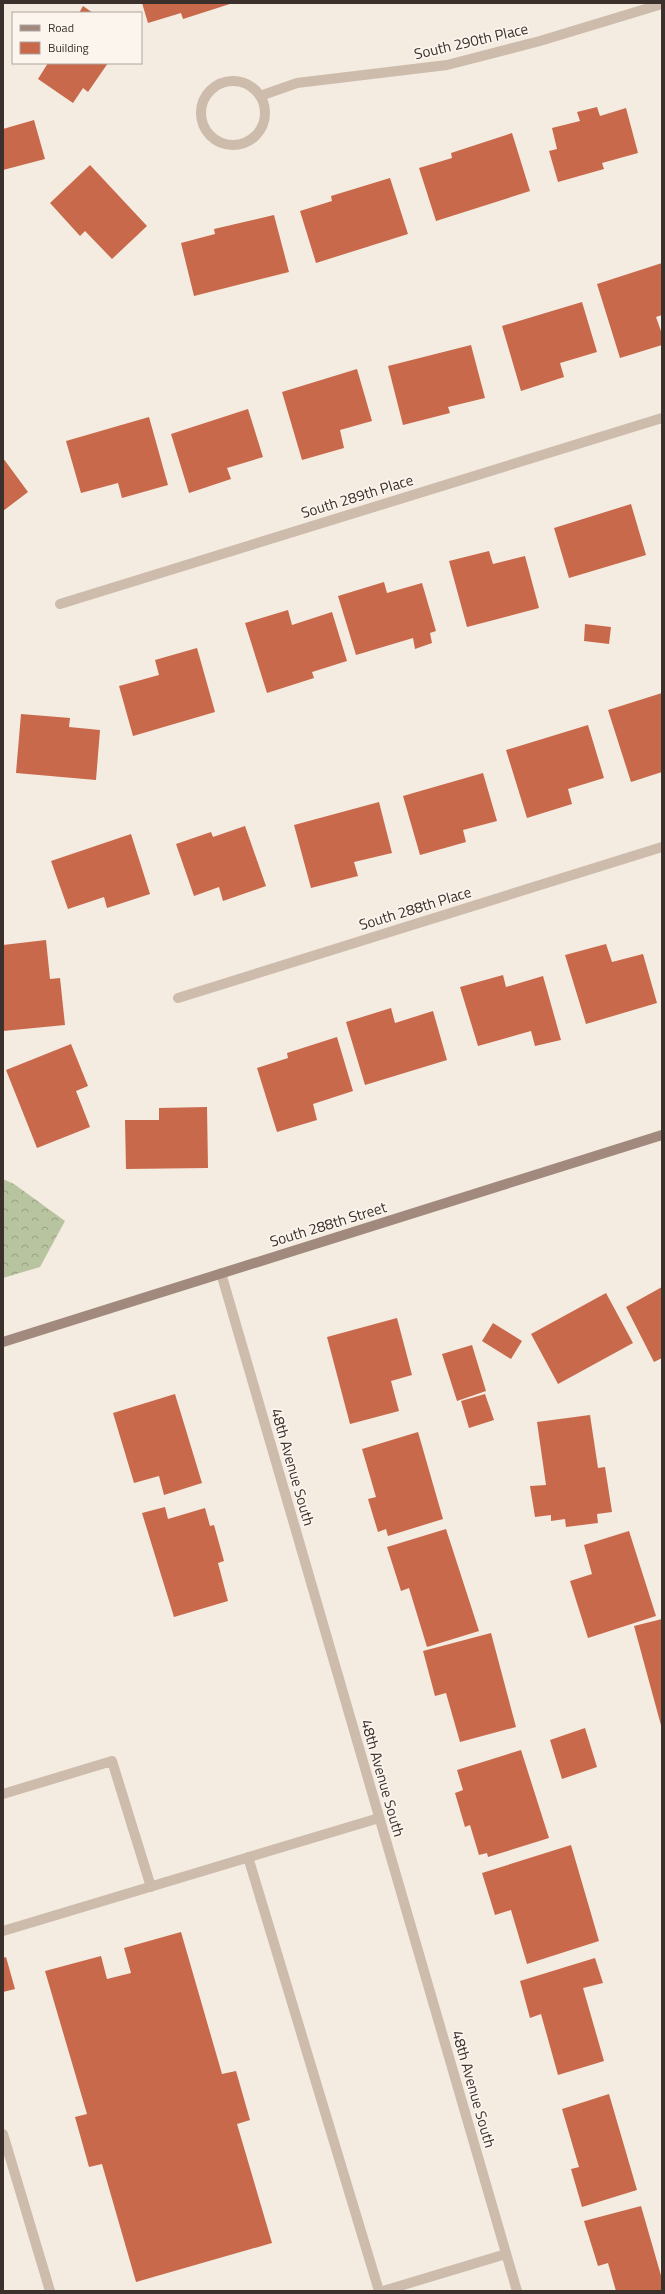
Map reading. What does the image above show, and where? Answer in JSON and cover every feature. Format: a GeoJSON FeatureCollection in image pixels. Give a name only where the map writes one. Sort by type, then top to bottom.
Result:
{"type":"FeatureCollection","features":[{"type":"Feature","properties":{"kind":"main road","name":"South 288th Street"},"geometry":{"type":"LineString","coordinates":[[3,1342],[662,1135]]}},
{"type":"Feature","properties":{"kind":"street","name":"South 290th Place"},"geometry":{"type":"LineString","coordinates":[[260,96],[297,83],[447,65],[533,43],[662,4]]}},
{"type":"Feature","properties":{"kind":"street"},"geometry":{"type":"LineString","coordinates":[[227,81],[240,82],[252,87],[260,96],[265,108],[265,120],[260,132],[251,141],[239,145],[226,145],[215,140],[206,131],[201,120],[201,107],[206,95],[215,86],[227,81]]}},
{"type":"Feature","properties":{"kind":"street","name":"South 289th Place"},"geometry":{"type":"LineString","coordinates":[[60,604],[662,418]]}},
{"type":"Feature","properties":{"kind":"street","name":"South 288th Place"},"geometry":{"type":"LineString","coordinates":[[178,998],[662,847]]}},
{"type":"Feature","properties":{"kind":"street","name":"48th Avenue South"},"geometry":{"type":"LineString","coordinates":[[221,1273],[517,2291]]}},
{"type":"Feature","properties":{"kind":"street"},"geometry":{"type":"LineString","coordinates":[[3,1794],[112,1761],[151,1887]]}},
{"type":"Feature","properties":{"kind":"street"},"geometry":{"type":"LineString","coordinates":[[3,1931],[379,1818]]}},
{"type":"Feature","properties":{"kind":"street"},"geometry":{"type":"LineString","coordinates":[[248,1858],[379,2291]]}},
{"type":"Feature","properties":{"kind":"street"},"geometry":{"type":"LineString","coordinates":[[3,2134],[50,2291]]}},
{"type":"Feature","properties":{"kind":"street"},"geometry":{"type":"LineString","coordinates":[[383,2291],[506,2254]]}},
{"type":"Feature","properties":{"kind":"green space"},"geometry":{"type":"Polygon","coordinates":[[[3,1179],[14,1184],[65,1221],[40,1267],[3,1278],[3,1179]]]}},
{"type":"Feature","properties":{"kind":"building"},"geometry":{"type":"Polygon","coordinates":[[[142,3],[233,3],[183,19],[181,13],[148,23],[142,3]]]}},
{"type":"Feature","properties":{"kind":"building"},"geometry":{"type":"Polygon","coordinates":[[[83,6],[92,12],[80,12],[83,6]]]}},
{"type":"Feature","properties":{"kind":"building"},"geometry":{"type":"Polygon","coordinates":[[[47,64],[107,64],[88,92],[83,88],[73,103],[38,79],[47,64]]]}},
{"type":"Feature","properties":{"kind":"building"},"geometry":{"type":"Polygon","coordinates":[[[597,107],[600,116],[626,108],[638,153],[602,163],[604,169],[558,182],[549,151],[557,149],[552,128],[580,121],[577,112],[597,107]]]}},
{"type":"Feature","properties":{"kind":"building"},"geometry":{"type":"Polygon","coordinates":[[[34,120],[45,159],[3,170],[3,129],[34,120]]]}},
{"type":"Feature","properties":{"kind":"building"},"geometry":{"type":"Polygon","coordinates":[[[512,133],[530,191],[436,221],[419,168],[452,158],[451,153],[512,133]]]}},
{"type":"Feature","properties":{"kind":"building"},"geometry":{"type":"Polygon","coordinates":[[[90,165],[147,226],[112,259],[85,231],[80,236],[50,203],[90,165]]]}},
{"type":"Feature","properties":{"kind":"building"},"geometry":{"type":"Polygon","coordinates":[[[390,178],[408,234],[316,263],[300,211],[332,201],[331,196],[390,178]]]}},
{"type":"Feature","properties":{"kind":"building"},"geometry":{"type":"Polygon","coordinates":[[[274,215],[289,272],[194,296],[181,243],[215,234],[214,229],[274,215]]]}},
{"type":"Feature","properties":{"kind":"building"},"geometry":{"type":"Polygon","coordinates":[[[662,263],[662,315],[656,317],[662,334],[662,345],[620,358],[597,284],[662,263]]]}},
{"type":"Feature","properties":{"kind":"building"},"geometry":{"type":"Polygon","coordinates":[[[582,302],[597,352],[560,363],[564,377],[521,391],[502,326],[582,302]]]}},
{"type":"Feature","properties":{"kind":"building"},"geometry":{"type":"Polygon","coordinates":[[[471,345],[485,398],[448,407],[450,413],[403,425],[388,366],[471,345]]]}},
{"type":"Feature","properties":{"kind":"building"},"geometry":{"type":"Polygon","coordinates":[[[357,369],[372,421],[340,430],[344,448],[302,460],[282,392],[357,369]]]}},
{"type":"Feature","properties":{"kind":"building"},"geometry":{"type":"Polygon","coordinates":[[[248,409],[263,457],[227,468],[231,479],[189,493],[171,434],[248,409]]]}},
{"type":"Feature","properties":{"kind":"building"},"geometry":{"type":"Polygon","coordinates":[[[149,417],[168,485],[122,498],[118,483],[81,493],[66,441],[149,417]]]}},
{"type":"Feature","properties":{"kind":"building"},"geometry":{"type":"Polygon","coordinates":[[[3,458],[28,492],[3,511],[3,458]]]}},
{"type":"Feature","properties":{"kind":"building"},"geometry":{"type":"Polygon","coordinates":[[[631,504],[646,555],[569,578],[554,528],[631,504]]]}},
{"type":"Feature","properties":{"kind":"building"},"geometry":{"type":"Polygon","coordinates":[[[489,551],[493,564],[525,556],[539,608],[467,627],[449,561],[489,551]]]}},
{"type":"Feature","properties":{"kind":"building"},"geometry":{"type":"Polygon","coordinates":[[[384,582],[387,593],[422,583],[436,631],[430,633],[432,643],[415,649],[413,638],[356,655],[338,596],[384,582]]]}},
{"type":"Feature","properties":{"kind":"building"},"geometry":{"type":"Polygon","coordinates":[[[288,610],[292,625],[332,612],[347,661],[312,672],[314,678],[267,693],[245,623],[288,610]]]}},
{"type":"Feature","properties":{"kind":"building"},"geometry":{"type":"Polygon","coordinates":[[[585,624],[611,627],[609,644],[584,641],[585,624]]]}},
{"type":"Feature","properties":{"kind":"building"},"geometry":{"type":"Polygon","coordinates":[[[197,648],[215,712],[133,736],[119,686],[159,675],[155,660],[197,648]]]}},
{"type":"Feature","properties":{"kind":"building"},"geometry":{"type":"Polygon","coordinates":[[[662,693],[662,772],[631,782],[608,710],[662,693]]]}},
{"type":"Feature","properties":{"kind":"building"},"geometry":{"type":"Polygon","coordinates":[[[21,714],[70,718],[69,727],[100,730],[96,780],[16,773],[21,714]]]}},
{"type":"Feature","properties":{"kind":"building"},"geometry":{"type":"Polygon","coordinates":[[[588,725],[604,778],[568,789],[572,804],[527,818],[506,750],[588,725]]]}},
{"type":"Feature","properties":{"kind":"building"},"geometry":{"type":"Polygon","coordinates":[[[483,773],[497,821],[463,830],[466,842],[420,855],[403,796],[483,773]]]}},
{"type":"Feature","properties":{"kind":"building"},"geometry":{"type":"Polygon","coordinates":[[[379,802],[392,853],[354,862],[358,876],[311,888],[294,825],[379,802]]]}},
{"type":"Feature","properties":{"kind":"building"},"geometry":{"type":"Polygon","coordinates":[[[245,826],[266,886],[223,901],[219,887],[194,896],[176,844],[211,832],[213,837],[245,826]]]}},
{"type":"Feature","properties":{"kind":"building"},"geometry":{"type":"Polygon","coordinates":[[[131,834],[150,894],[107,908],[104,897],[68,909],[51,861],[131,834]]]}},
{"type":"Feature","properties":{"kind":"building"},"geometry":{"type":"Polygon","coordinates":[[[46,940],[50,979],[60,978],[65,1025],[3,1031],[3,945],[46,940]]]}},
{"type":"Feature","properties":{"kind":"building"},"geometry":{"type":"Polygon","coordinates":[[[606,944],[612,962],[643,954],[657,1003],[586,1024],[565,955],[606,944]]]}},
{"type":"Feature","properties":{"kind":"building"},"geometry":{"type":"Polygon","coordinates":[[[503,975],[506,987],[543,976],[561,1040],[535,1046],[531,1031],[478,1046],[460,987],[503,975]]]}},
{"type":"Feature","properties":{"kind":"building"},"geometry":{"type":"Polygon","coordinates":[[[391,1008],[395,1023],[433,1011],[447,1060],[365,1085],[346,1022],[391,1008]]]}},
{"type":"Feature","properties":{"kind":"building"},"geometry":{"type":"Polygon","coordinates":[[[337,1037],[353,1091],[313,1104],[317,1120],[277,1132],[257,1068],[288,1058],[287,1053],[337,1037]]]}},
{"type":"Feature","properties":{"kind":"building"},"geometry":{"type":"Polygon","coordinates":[[[71,1044],[88,1086],[76,1091],[90,1127],[37,1148],[6,1070],[71,1044]]]}},
{"type":"Feature","properties":{"kind":"building"},"geometry":{"type":"Polygon","coordinates":[[[207,1107],[208,1168],[126,1169],[125,1120],[159,1120],[159,1108],[207,1107]]]}},
{"type":"Feature","properties":{"kind":"building"},"geometry":{"type":"Polygon","coordinates":[[[662,1287],[662,1358],[654,1362],[626,1307],[662,1287]]]}},
{"type":"Feature","properties":{"kind":"building"},"geometry":{"type":"Polygon","coordinates":[[[606,1293],[633,1343],[558,1384],[531,1334],[606,1293]]]}},
{"type":"Feature","properties":{"kind":"building"},"geometry":{"type":"Polygon","coordinates":[[[397,1318],[412,1375],[391,1381],[399,1411],[350,1424],[327,1337],[397,1318]]]}},
{"type":"Feature","properties":{"kind":"building"},"geometry":{"type":"Polygon","coordinates":[[[493,1323],[522,1341],[511,1359],[482,1341],[493,1323]]]}},
{"type":"Feature","properties":{"kind":"building"},"geometry":{"type":"Polygon","coordinates":[[[472,1345],[486,1391],[457,1401],[442,1354],[472,1345]]]}},
{"type":"Feature","properties":{"kind":"building"},"geometry":{"type":"Polygon","coordinates":[[[175,1394],[202,1483],[164,1495],[159,1476],[134,1483],[113,1413],[175,1394]]]}},
{"type":"Feature","properties":{"kind":"building"},"geometry":{"type":"Polygon","coordinates":[[[485,1394],[494,1420],[469,1428],[461,1401],[485,1394]]]}},
{"type":"Feature","properties":{"kind":"building"},"geometry":{"type":"Polygon","coordinates":[[[590,1415],[598,1468],[605,1467],[612,1512],[597,1514],[598,1523],[566,1527],[565,1519],[551,1521],[551,1515],[535,1517],[530,1486],[546,1485],[537,1422],[590,1415]]]}},
{"type":"Feature","properties":{"kind":"building"},"geometry":{"type":"Polygon","coordinates":[[[418,1432],[443,1519],[388,1536],[386,1529],[378,1532],[368,1499],[376,1497],[362,1449],[418,1432]]]}},
{"type":"Feature","properties":{"kind":"building"},"geometry":{"type":"Polygon","coordinates":[[[165,1507],[168,1519],[205,1508],[210,1526],[214,1525],[224,1561],[218,1563],[228,1601],[174,1617],[142,1513],[165,1507]]]}},
{"type":"Feature","properties":{"kind":"building"},"geometry":{"type":"Polygon","coordinates":[[[446,1529],[479,1631],[427,1647],[409,1588],[401,1591],[387,1547],[446,1529]]]}},
{"type":"Feature","properties":{"kind":"building"},"geometry":{"type":"Polygon","coordinates":[[[629,1531],[656,1616],[588,1638],[570,1581],[592,1574],[584,1545],[629,1531]]]}},
{"type":"Feature","properties":{"kind":"building"},"geometry":{"type":"Polygon","coordinates":[[[662,1619],[662,1729],[634,1626],[662,1619]]]}},
{"type":"Feature","properties":{"kind":"building"},"geometry":{"type":"Polygon","coordinates":[[[491,1633],[516,1727],[460,1742],[446,1693],[435,1696],[423,1651],[491,1633]]]}},
{"type":"Feature","properties":{"kind":"building"},"geometry":{"type":"Polygon","coordinates":[[[585,1728],[597,1767],[562,1779],[550,1740],[585,1728]]]}},
{"type":"Feature","properties":{"kind":"building"},"geometry":{"type":"Polygon","coordinates":[[[521,1750],[549,1838],[488,1857],[487,1853],[479,1855],[470,1825],[465,1827],[455,1793],[463,1790],[457,1770],[521,1750]]]}},
{"type":"Feature","properties":{"kind":"building"},"geometry":{"type":"Polygon","coordinates":[[[571,1845],[599,1941],[527,1964],[511,1910],[495,1915],[482,1873],[571,1845]]]}},
{"type":"Feature","properties":{"kind":"building"},"geometry":{"type":"Polygon","coordinates":[[[181,1932],[222,2074],[236,2071],[250,2120],[237,2124],[272,2243],[136,2282],[102,2164],[89,2167],[75,2117],[87,2114],[45,1971],[101,1956],[107,1979],[131,1973],[124,1948],[181,1932]]]}},
{"type":"Feature","properties":{"kind":"building"},"geometry":{"type":"Polygon","coordinates":[[[6,1957],[15,1989],[3,1992],[3,1958],[6,1957]]]}},
{"type":"Feature","properties":{"kind":"building"},"geometry":{"type":"Polygon","coordinates":[[[595,1958],[603,1983],[583,1988],[604,2061],[558,2075],[541,2014],[530,2018],[520,1981],[595,1958]]]}},
{"type":"Feature","properties":{"kind":"building"},"geometry":{"type":"Polygon","coordinates":[[[609,2094],[637,2190],[582,2207],[571,2169],[579,2167],[562,2109],[609,2094]]]}},
{"type":"Feature","properties":{"kind":"building"},"geometry":{"type":"Polygon","coordinates":[[[641,2206],[662,2279],[662,2291],[616,2291],[608,2263],[598,2266],[584,2221],[641,2206]]]}}]}
